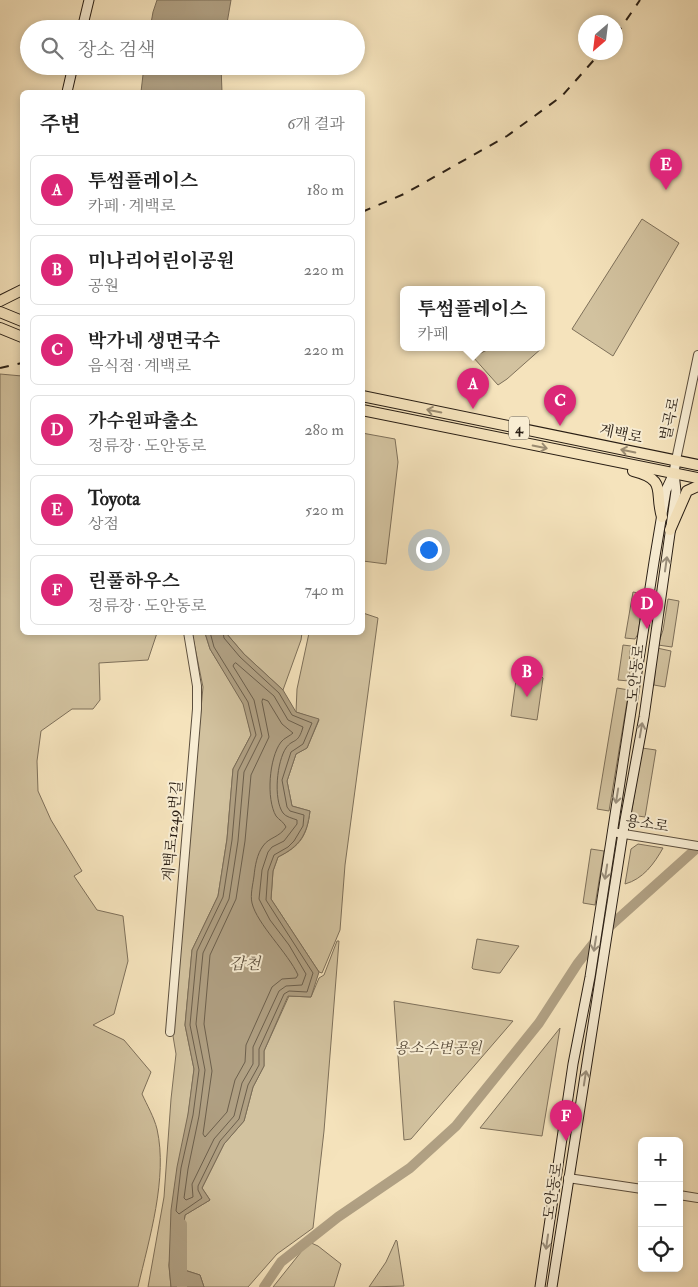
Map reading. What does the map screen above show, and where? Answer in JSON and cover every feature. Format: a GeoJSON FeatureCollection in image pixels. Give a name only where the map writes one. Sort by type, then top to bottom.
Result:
{"type":"FeatureCollection","features":[{"type":"Feature","properties":{"kind":"main road"},"geometry":{"type":"LineString","coordinates":[[84,20],[89,0]]}},
{"type":"Feature","properties":{"kind":"main road"},"geometry":{"type":"LineString","coordinates":[[67,90],[71,75]]}},
{"type":"Feature","properties":{"kind":"main road"},"geometry":{"type":"LineString","coordinates":[[0,301],[20,291]]}},
{"type":"Feature","properties":{"kind":"main road"},"geometry":{"type":"LineString","coordinates":[[0,312],[20,320]]}},
{"type":"Feature","properties":{"kind":"main road"},"geometry":{"type":"LineString","coordinates":[[0,328],[20,336]]}},
{"type":"Feature","properties":{"kind":"main road","name":"계백로"},"geometry":{"type":"LineString","coordinates":[[365,397],[698,465]]}},
{"type":"Feature","properties":{"kind":"main road","name":"계백로"},"geometry":{"type":"LineString","coordinates":[[365,411],[698,478]]}},
{"type":"Feature","properties":{"kind":"main road"},"geometry":{"type":"LineString","coordinates":[[674,473],[676,460]]}},
{"type":"Feature","properties":{"kind":"main road"},"geometry":{"type":"LineString","coordinates":[[609,461],[645,474],[655,482],[658,488],[659,507],[662,517]]}},
{"type":"Feature","properties":{"kind":"main road","name":"도안동로"},"geometry":{"type":"LineString","coordinates":[[540,1287],[573,1064],[590,977],[666,490],[674,473]]}},
{"type":"Feature","properties":{"kind":"main road","name":"도안동로"},"geometry":{"type":"LineString","coordinates":[[552,1287],[623,834],[644,717],[677,485],[674,473]]}},
{"type":"Feature","properties":{"kind":"main road"},"geometry":{"type":"LineString","coordinates":[[670,530],[687,491],[698,486]]}},
{"type":"Feature","properties":{"kind":"main road"},"geometry":{"type":"LineString","coordinates":[[556,1176],[568,1178]]}},
{"type":"Feature","properties":{"kind":"street","name":"벌곡로"},"geometry":{"type":"LineString","coordinates":[[676,460],[698,355]]}},
{"type":"Feature","properties":{"kind":"street","name":"계백로1249번길"},"geometry":{"type":"LineString","coordinates":[[170,1032],[197,709],[197,686],[188,635]]}},
{"type":"Feature","properties":{"kind":"street","name":"용소로"},"geometry":{"type":"LineString","coordinates":[[612,832],[698,846]]}},
{"type":"Feature","properties":{"kind":"street"},"geometry":{"type":"LineString","coordinates":[[568,1178],[638,1188]]}},
{"type":"Feature","properties":{"kind":"street"},"geometry":{"type":"LineString","coordinates":[[683,1196],[698,1198]]}},
{"type":"Feature","properties":{"kind":"green space"},"geometry":{"type":"Polygon","coordinates":[[[642,219],[679,243],[613,356],[572,329],[642,219]]]}},
{"type":"Feature","properties":{"kind":"green space"},"geometry":{"type":"Polygon","coordinates":[[[485,351],[539,351],[498,385],[473,357],[485,351]]]}},
{"type":"Feature","properties":{"kind":"green space"},"geometry":{"type":"Polygon","coordinates":[[[0,374],[20,376],[20,635],[156,635],[148,660],[99,663],[100,700],[93,709],[72,709],[41,731],[37,761],[38,791],[51,820],[82,871],[74,876],[97,910],[123,916],[128,961],[114,1014],[93,1025],[124,1040],[151,1072],[142,1094],[157,1129],[160,1148],[160,1168],[156,1208],[138,1287],[0,1287],[0,374]]]}},
{"type":"Feature","properties":{"kind":"green space"},"geometry":{"type":"Polygon","coordinates":[[[365,434],[395,439],[398,462],[386,564],[365,561],[365,434]]]}},
{"type":"Feature","properties":{"kind":"green space"},"geometry":{"type":"Polygon","coordinates":[[[633,592],[644,594],[638,634],[635,639],[625,638],[633,592]]]}},
{"type":"Feature","properties":{"kind":"green space"},"geometry":{"type":"Polygon","coordinates":[[[668,599],[679,601],[672,647],[658,645],[663,630],[668,599]]]}},
{"type":"Feature","properties":{"kind":"green space"},"geometry":{"type":"Polygon","coordinates":[[[365,614],[378,618],[345,865],[340,930],[322,973],[319,972],[271,899],[273,871],[278,857],[292,849],[302,839],[307,827],[310,811],[292,806],[287,781],[296,754],[307,748],[319,720],[296,712],[297,689],[309,635],[365,635],[365,614]]]}},
{"type":"Feature","properties":{"kind":"green space"},"geometry":{"type":"Polygon","coordinates":[[[192,635],[206,635],[210,649],[244,704],[251,735],[233,769],[227,839],[218,896],[192,950],[185,1025],[194,1069],[169,1265],[171,1287],[148,1287],[164,1197],[176,1054],[172,1030],[203,687],[192,635]]]}},
{"type":"Feature","properties":{"kind":"green space"},"geometry":{"type":"Polygon","coordinates":[[[228,635],[302,635],[283,690],[244,654],[228,635]]]}},
{"type":"Feature","properties":{"kind":"green space"},"geometry":{"type":"Polygon","coordinates":[[[623,645],[631,646],[629,681],[618,680],[623,645]]]}},
{"type":"Feature","properties":{"kind":"green space"},"geometry":{"type":"Polygon","coordinates":[[[657,648],[671,651],[665,687],[654,685],[657,648]]]}},
{"type":"Feature","properties":{"kind":"green space"},"geometry":{"type":"Polygon","coordinates":[[[517,673],[540,675],[543,678],[537,720],[511,716],[517,673]]]}},
{"type":"Feature","properties":{"kind":"green space"},"geometry":{"type":"Polygon","coordinates":[[[617,688],[629,690],[609,811],[597,809],[617,688]]]}},
{"type":"Feature","properties":{"kind":"green space"},"geometry":{"type":"Polygon","coordinates":[[[642,748],[656,750],[645,817],[631,815],[642,748]]]}},
{"type":"Feature","properties":{"kind":"green space"},"geometry":{"type":"Polygon","coordinates":[[[638,844],[663,848],[656,860],[643,875],[625,884],[631,849],[638,844]]]}},
{"type":"Feature","properties":{"kind":"green space"},"geometry":{"type":"Polygon","coordinates":[[[591,849],[604,851],[595,905],[583,903],[591,849]]]}},
{"type":"Feature","properties":{"kind":"green space"},"geometry":{"type":"Polygon","coordinates":[[[477,939],[519,946],[500,973],[473,969],[477,939]]]}},
{"type":"Feature","properties":{"kind":"green space"},"geometry":{"type":"Polygon","coordinates":[[[337,941],[339,941],[324,1131],[313,1228],[277,1254],[248,1287],[204,1287],[200,1275],[178,1268],[185,1215],[210,1200],[202,1188],[224,1144],[244,1121],[253,1087],[264,1066],[264,1051],[289,996],[311,997],[319,978],[324,975],[337,941]]]}},
{"type":"Feature","properties":{"kind":"green space","name":"용소수변공원"},"geometry":{"type":"Polygon","coordinates":[[[394,1001],[513,1021],[411,1139],[404,1140],[394,1001]]]}},
{"type":"Feature","properties":{"kind":"green space"},"geometry":{"type":"Polygon","coordinates":[[[560,1028],[542,1136],[480,1128],[560,1028]]]}},
{"type":"Feature","properties":{"kind":"green space"},"geometry":{"type":"Polygon","coordinates":[[[396,1240],[404,1286],[369,1287],[386,1262],[396,1240]]]}},
{"type":"Feature","properties":{"kind":"green space"},"geometry":{"type":"Polygon","coordinates":[[[309,1242],[318,1246],[341,1264],[334,1287],[273,1287],[309,1242]]]}},
{"type":"Feature","properties":{"kind":"water"},"geometry":{"type":"Polygon","coordinates":[[[157,0],[231,0],[228,20],[152,20],[157,0]]]}},
{"type":"Feature","properties":{"kind":"water"},"geometry":{"type":"Polygon","coordinates":[[[143,75],[221,75],[222,90],[141,90],[143,75]]]}},
{"type":"Feature","properties":{"kind":"water","name":"갑천"},"geometry":{"type":"Polygon","coordinates":[[[206,635],[228,635],[244,654],[283,690],[296,712],[319,719],[307,748],[296,754],[287,781],[292,806],[310,811],[307,827],[297,844],[278,857],[273,871],[271,899],[319,972],[311,997],[288,996],[264,1051],[264,1066],[253,1087],[244,1121],[224,1144],[202,1188],[210,1200],[185,1215],[178,1268],[200,1275],[204,1287],[171,1287],[169,1266],[171,1210],[194,1069],[185,1025],[192,950],[218,896],[227,839],[233,769],[251,735],[243,704],[210,649],[206,635]]]}},
{"type":"Feature","properties":{"kind":"waterway"},"geometry":{"type":"LineString","coordinates":[[264,1287],[281,1262],[338,1217],[410,1168],[456,1126],[539,1023],[578,963],[600,935],[698,847]]}},
{"type":"Feature","properties":{"kind":"waterway","name":"갑천"},"geometry":{"type":"LineString","coordinates":[[182,1224],[182,1287]]}},
{"type":"Feature","properties":{"kind":"railway"},"geometry":{"type":"LineString","coordinates":[[623,25],[640,0]]}},
{"type":"Feature","properties":{"kind":"railway"},"geometry":{"type":"LineString","coordinates":[[365,211],[404,194],[507,136],[562,96],[594,60]]}},
{"type":"Feature","properties":{"kind":"railway"},"geometry":{"type":"LineString","coordinates":[[0,368],[20,363]]}},
{"type":"Feature","properties":{"kind":"place","name":"Toyota"},"geometry":{"type":"Point","coordinates":[666,190]}},
{"type":"Feature","properties":{"kind":"place","name":"투썸플레이스"},"geometry":{"type":"Point","coordinates":[473,409]}},
{"type":"Feature","properties":{"kind":"place","name":"박가네 생면국수"},"geometry":{"type":"Point","coordinates":[560,426]}},
{"type":"Feature","properties":{"kind":"place","name":"가수원파출소"},"geometry":{"type":"Point","coordinates":[647,629]}},
{"type":"Feature","properties":{"kind":"place","name":"미나리어린이공원"},"geometry":{"type":"Point","coordinates":[527,697]}},
{"type":"Feature","properties":{"kind":"place","name":"린풀하우스"},"geometry":{"type":"Point","coordinates":[566,1141]}}]}
